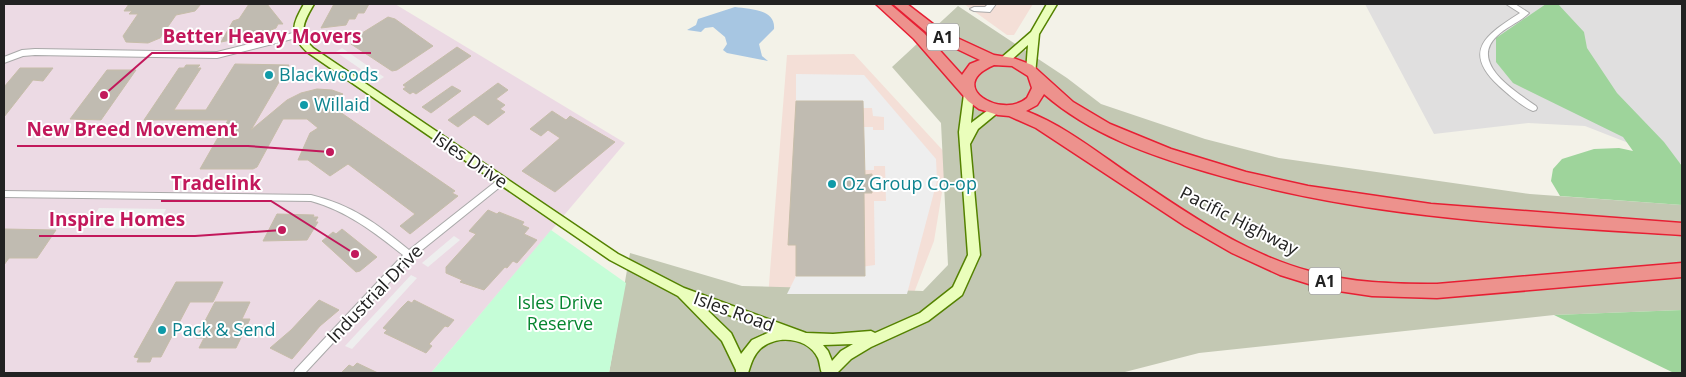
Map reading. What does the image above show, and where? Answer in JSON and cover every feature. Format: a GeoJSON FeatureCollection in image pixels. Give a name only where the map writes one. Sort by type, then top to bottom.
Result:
{"type":"FeatureCollection","features":[{"type":"Feature","properties":{"kind":"highway","name":"A1"},"geometry":{"type":"LineString","coordinates":[[882,4],[919,36],[984,106],[1004,110]]}},
{"type":"Feature","properties":{"kind":"highway","name":"A1"},"geometry":{"type":"LineString","coordinates":[[899,4],[937,34],[958,46],[998,60],[1016,62],[1033,74]]}},
{"type":"Feature","properties":{"kind":"highway","name":"A1"},"geometry":{"type":"LineString","coordinates":[[969,92],[966,84],[967,75],[972,68],[998,60]]}},
{"type":"Feature","properties":{"kind":"highway"},"geometry":{"type":"LineString","coordinates":[[1004,110],[1023,108],[1032,102],[1038,94],[1039,86],[1033,74]]}},
{"type":"Feature","properties":{"kind":"highway","name":"Pacific Highway"},"geometry":{"type":"LineString","coordinates":[[1033,74],[1064,102],[1099,125],[1135,142],[1216,170],[1281,188],[1335,198],[1433,211],[1682,228]]}},
{"type":"Feature","properties":{"kind":"highway","name":"Pacific Highway"},"geometry":{"type":"LineString","coordinates":[[1004,110],[1031,118],[1060,135],[1190,222],[1262,260],[1308,278],[1356,287],[1405,291],[1437,291],[1682,270]]}},
{"type":"Feature","properties":{"kind":"street"},"geometry":{"type":"LineString","coordinates":[[4,60],[35,52],[217,55],[298,35],[300,21],[308,4]]}},
{"type":"Feature","properties":{"kind":"street"},"geometry":{"type":"LineString","coordinates":[[973,9],[988,10],[992,4]]}},
{"type":"Feature","properties":{"kind":"street"},"geometry":{"type":"LineString","coordinates":[[998,60],[1034,34],[1052,4]]}},
{"type":"Feature","properties":{"kind":"street"},"geometry":{"type":"LineString","coordinates":[[1510,4],[1525,12],[1491,37],[1484,46],[1483,57],[1494,76],[1533,108]]}},
{"type":"Feature","properties":{"kind":"street"},"geometry":{"type":"LineString","coordinates":[[1033,74],[1034,34]]}},
{"type":"Feature","properties":{"kind":"street","name":"Isles Drive"},"geometry":{"type":"LineString","coordinates":[[298,35],[302,44],[310,50],[614,257],[680,292]]}},
{"type":"Feature","properties":{"kind":"street"},"geometry":{"type":"LineString","coordinates":[[802,337],[823,353],[829,373],[846,355],[885,334],[924,317],[958,292],[974,256],[964,124],[969,92]]}},
{"type":"Feature","properties":{"kind":"street"},"geometry":{"type":"LineString","coordinates":[[966,145],[972,126],[979,119],[1004,110]]}},
{"type":"Feature","properties":{"kind":"street","name":"Industrial Drive"},"geometry":{"type":"LineString","coordinates":[[299,373],[409,255],[502,181]]}},
{"type":"Feature","properties":{"kind":"street"},"geometry":{"type":"LineString","coordinates":[[4,194],[311,198],[337,204],[367,222],[409,255]]}},
{"type":"Feature","properties":{"kind":"street","name":"Isles Road"},"geometry":{"type":"LineString","coordinates":[[680,292],[802,337]]}},
{"type":"Feature","properties":{"kind":"street","name":"Isles Road"},"geometry":{"type":"LineString","coordinates":[[680,292],[727,337],[742,371]]}},
{"type":"Feature","properties":{"kind":"street"},"geometry":{"type":"LineString","coordinates":[[742,371],[748,354],[759,343],[782,334],[846,340],[885,334]]}},
{"type":"Feature","properties":{"kind":"shaded area"},"geometry":{"type":"Polygon","coordinates":[[[4,4],[395,4],[625,143],[431,373],[4,373],[4,4]]]}},
{"type":"Feature","properties":{"kind":"shaded area"},"geometry":{"type":"Polygon","coordinates":[[[964,4],[1033,4],[1014,35],[1007,35],[964,4]]]}},
{"type":"Feature","properties":{"kind":"shaded area"},"geometry":{"type":"Polygon","coordinates":[[[1365,4],[1682,4],[1682,164],[1585,126],[1528,123],[1434,134],[1365,4]]]}},
{"type":"Feature","properties":{"kind":"shaded area"},"geometry":{"type":"Polygon","coordinates":[[[958,6],[1067,78],[1101,104],[1205,139],[1279,158],[1530,194],[1682,205],[1682,310],[1554,315],[1199,353],[1121,373],[609,373],[630,253],[742,286],[923,291],[948,265],[941,123],[892,67],[958,6]]]}},
{"type":"Feature","properties":{"kind":"shaded area"},"geometry":{"type":"Polygon","coordinates":[[[342,48],[384,77],[378,81],[336,52],[342,48]]]}},
{"type":"Feature","properties":{"kind":"shaded area"},"geometry":{"type":"Polygon","coordinates":[[[854,54],[948,156],[934,241],[912,298],[768,297],[787,55],[854,54]]]}},
{"type":"Feature","properties":{"kind":"shaded area"},"geometry":{"type":"Polygon","coordinates":[[[796,74],[864,75],[936,159],[937,181],[907,294],[787,294],[796,276],[875,265],[874,201],[886,201],[885,166],[874,166],[874,170],[865,170],[864,127],[873,127],[873,130],[884,130],[884,117],[873,116],[872,108],[863,108],[863,101],[796,101],[796,74]]]}},
{"type":"Feature","properties":{"kind":"shaded area"},"geometry":{"type":"Polygon","coordinates":[[[99,208],[166,209],[156,229],[86,228],[99,208]]]}},
{"type":"Feature","properties":{"kind":"shaded area"},"geometry":{"type":"Polygon","coordinates":[[[454,236],[460,240],[428,267],[422,263],[454,236]]]}},
{"type":"Feature","properties":{"kind":"shaded area"},"geometry":{"type":"Polygon","coordinates":[[[411,275],[417,278],[352,349],[345,346],[411,275]]]}},
{"type":"Feature","properties":{"kind":"green space"},"geometry":{"type":"Polygon","coordinates":[[[1546,4],[1558,4],[1584,32],[1587,48],[1617,93],[1664,142],[1682,166],[1682,205],[1560,196],[1551,181],[1553,169],[1562,159],[1594,149],[1619,148],[1633,151],[1623,137],[1513,83],[1496,62],[1496,38],[1546,4]]]}},
{"type":"Feature","properties":{"kind":"green space","name":"Isles Drive Reserve"},"geometry":{"type":"Polygon","coordinates":[[[551,230],[626,283],[609,373],[431,373],[551,230]]]}},
{"type":"Feature","properties":{"kind":"green space"},"geometry":{"type":"Polygon","coordinates":[[[1682,310],[1682,373],[1674,373],[1554,315],[1682,310]]]}},
{"type":"Feature","properties":{"kind":"water"},"geometry":{"type":"Polygon","coordinates":[[[735,7],[760,11],[771,17],[774,29],[759,44],[762,56],[768,61],[727,53],[723,50],[727,44],[725,37],[713,27],[705,28],[701,32],[687,30],[696,25],[698,19],[735,7]]]}},
{"type":"Feature","properties":{"kind":"building"},"geometry":{"type":"Polygon","coordinates":[[[129,4],[201,4],[195,11],[176,15],[160,38],[148,43],[126,42],[123,36],[138,14],[129,14],[132,11],[124,11],[129,4]]]}},
{"type":"Feature","properties":{"kind":"building"},"geometry":{"type":"Polygon","coordinates":[[[249,4],[267,4],[283,24],[278,24],[276,28],[261,34],[221,42],[233,21],[239,19],[249,4]]]}},
{"type":"Feature","properties":{"kind":"building"},"geometry":{"type":"Polygon","coordinates":[[[334,4],[369,4],[364,13],[358,13],[355,19],[349,19],[346,25],[321,28],[334,4]]]}},
{"type":"Feature","properties":{"kind":"building"},"geometry":{"type":"Polygon","coordinates":[[[388,17],[395,19],[433,46],[397,70],[392,71],[351,44],[354,42],[352,40],[354,38],[388,17]]]}},
{"type":"Feature","properties":{"kind":"building"},"geometry":{"type":"Polygon","coordinates":[[[457,47],[471,56],[416,94],[413,92],[410,94],[403,89],[406,87],[403,85],[457,47]]]}},
{"type":"Feature","properties":{"kind":"building"},"geometry":{"type":"Polygon","coordinates":[[[235,64],[289,65],[251,130],[287,100],[301,93],[317,89],[332,90],[343,94],[336,99],[348,107],[340,112],[455,191],[452,193],[458,196],[410,234],[400,226],[415,214],[348,164],[330,176],[308,160],[298,160],[310,133],[318,128],[307,119],[283,119],[257,167],[253,169],[200,169],[228,120],[144,120],[179,68],[184,68],[186,65],[200,65],[197,68],[201,68],[174,110],[206,110],[235,64]]]}},
{"type":"Feature","properties":{"kind":"building"},"geometry":{"type":"Polygon","coordinates":[[[20,68],[53,68],[43,81],[33,80],[4,117],[4,87],[20,68]]]}},
{"type":"Feature","properties":{"kind":"building"},"geometry":{"type":"Polygon","coordinates":[[[107,70],[136,70],[101,120],[70,119],[107,70]]]}},
{"type":"Feature","properties":{"kind":"building"},"geometry":{"type":"Polygon","coordinates":[[[498,83],[508,90],[496,99],[505,105],[500,109],[505,112],[488,125],[474,115],[458,127],[448,120],[498,83]]]}},
{"type":"Feature","properties":{"kind":"building"},"geometry":{"type":"Polygon","coordinates":[[[452,86],[461,91],[431,113],[422,107],[452,86]]]}},
{"type":"Feature","properties":{"kind":"building","name":"Oz Group Co-op"},"geometry":{"type":"Polygon","coordinates":[[[796,101],[863,101],[865,175],[872,174],[872,193],[864,193],[865,276],[796,276],[796,245],[788,245],[796,101]]]}},
{"type":"Feature","properties":{"kind":"building"},"geometry":{"type":"Polygon","coordinates":[[[552,111],[566,120],[570,116],[615,142],[555,192],[522,171],[560,138],[548,130],[541,136],[530,129],[552,111]]]}},
{"type":"Feature","properties":{"kind":"building"},"geometry":{"type":"Polygon","coordinates":[[[488,210],[497,214],[499,212],[524,222],[522,225],[529,228],[524,234],[537,240],[517,263],[513,261],[507,268],[505,267],[484,290],[460,282],[462,280],[446,273],[446,267],[476,234],[469,231],[488,210]]]}},
{"type":"Feature","properties":{"kind":"building"},"geometry":{"type":"Polygon","coordinates":[[[277,214],[314,215],[313,217],[318,217],[315,222],[318,222],[307,240],[263,241],[277,214]]]}},
{"type":"Feature","properties":{"kind":"building"},"geometry":{"type":"Polygon","coordinates":[[[4,229],[56,230],[37,258],[9,258],[4,265],[4,229]]]}},
{"type":"Feature","properties":{"kind":"building"},"geometry":{"type":"Polygon","coordinates":[[[342,229],[377,257],[360,271],[356,272],[322,241],[333,232],[336,234],[342,229]]]}},
{"type":"Feature","properties":{"kind":"building","name":"Pack & Send"},"geometry":{"type":"Polygon","coordinates":[[[176,282],[223,282],[213,302],[190,302],[161,357],[152,357],[150,362],[137,362],[139,358],[134,357],[176,282]]]}},
{"type":"Feature","properties":{"kind":"building"},"geometry":{"type":"Polygon","coordinates":[[[319,300],[339,310],[320,326],[292,359],[270,348],[291,330],[319,300]]]}},
{"type":"Feature","properties":{"kind":"building"},"geometry":{"type":"Polygon","coordinates":[[[414,300],[454,320],[448,327],[445,326],[429,344],[432,346],[426,353],[384,333],[387,330],[383,328],[402,307],[408,301],[412,303],[414,300]]]}},
{"type":"Feature","properties":{"kind":"building"},"geometry":{"type":"Polygon","coordinates":[[[215,302],[250,302],[242,319],[250,319],[236,348],[199,348],[204,338],[196,338],[215,302]]]}},
{"type":"Feature","properties":{"kind":"building"},"geometry":{"type":"Polygon","coordinates":[[[357,363],[378,373],[341,373],[349,365],[353,367],[357,363]]]}},
{"type":"Feature","properties":{"kind":"place","name":"Blackwoods"},"geometry":{"type":"Point","coordinates":[269,75]}},
{"type":"Feature","properties":{"kind":"place","name":"Better Heavy Movers"},"geometry":{"type":"Point","coordinates":[104,95]}},
{"type":"Feature","properties":{"kind":"place","name":"Willaid"},"geometry":{"type":"Point","coordinates":[304,105]}},
{"type":"Feature","properties":{"kind":"place","name":"New Breed Movement"},"geometry":{"type":"Point","coordinates":[330,152]}},
{"type":"Feature","properties":{"kind":"place","name":"Oz Group Co-op"},"geometry":{"type":"Point","coordinates":[832,184]}},
{"type":"Feature","properties":{"kind":"place","name":"Inspire Homes"},"geometry":{"type":"Point","coordinates":[282,230]}},
{"type":"Feature","properties":{"kind":"place","name":"Tradelink"},"geometry":{"type":"Point","coordinates":[355,254]}},
{"type":"Feature","properties":{"kind":"place","name":"Pack & Send"},"geometry":{"type":"Point","coordinates":[162,330]}}]}
